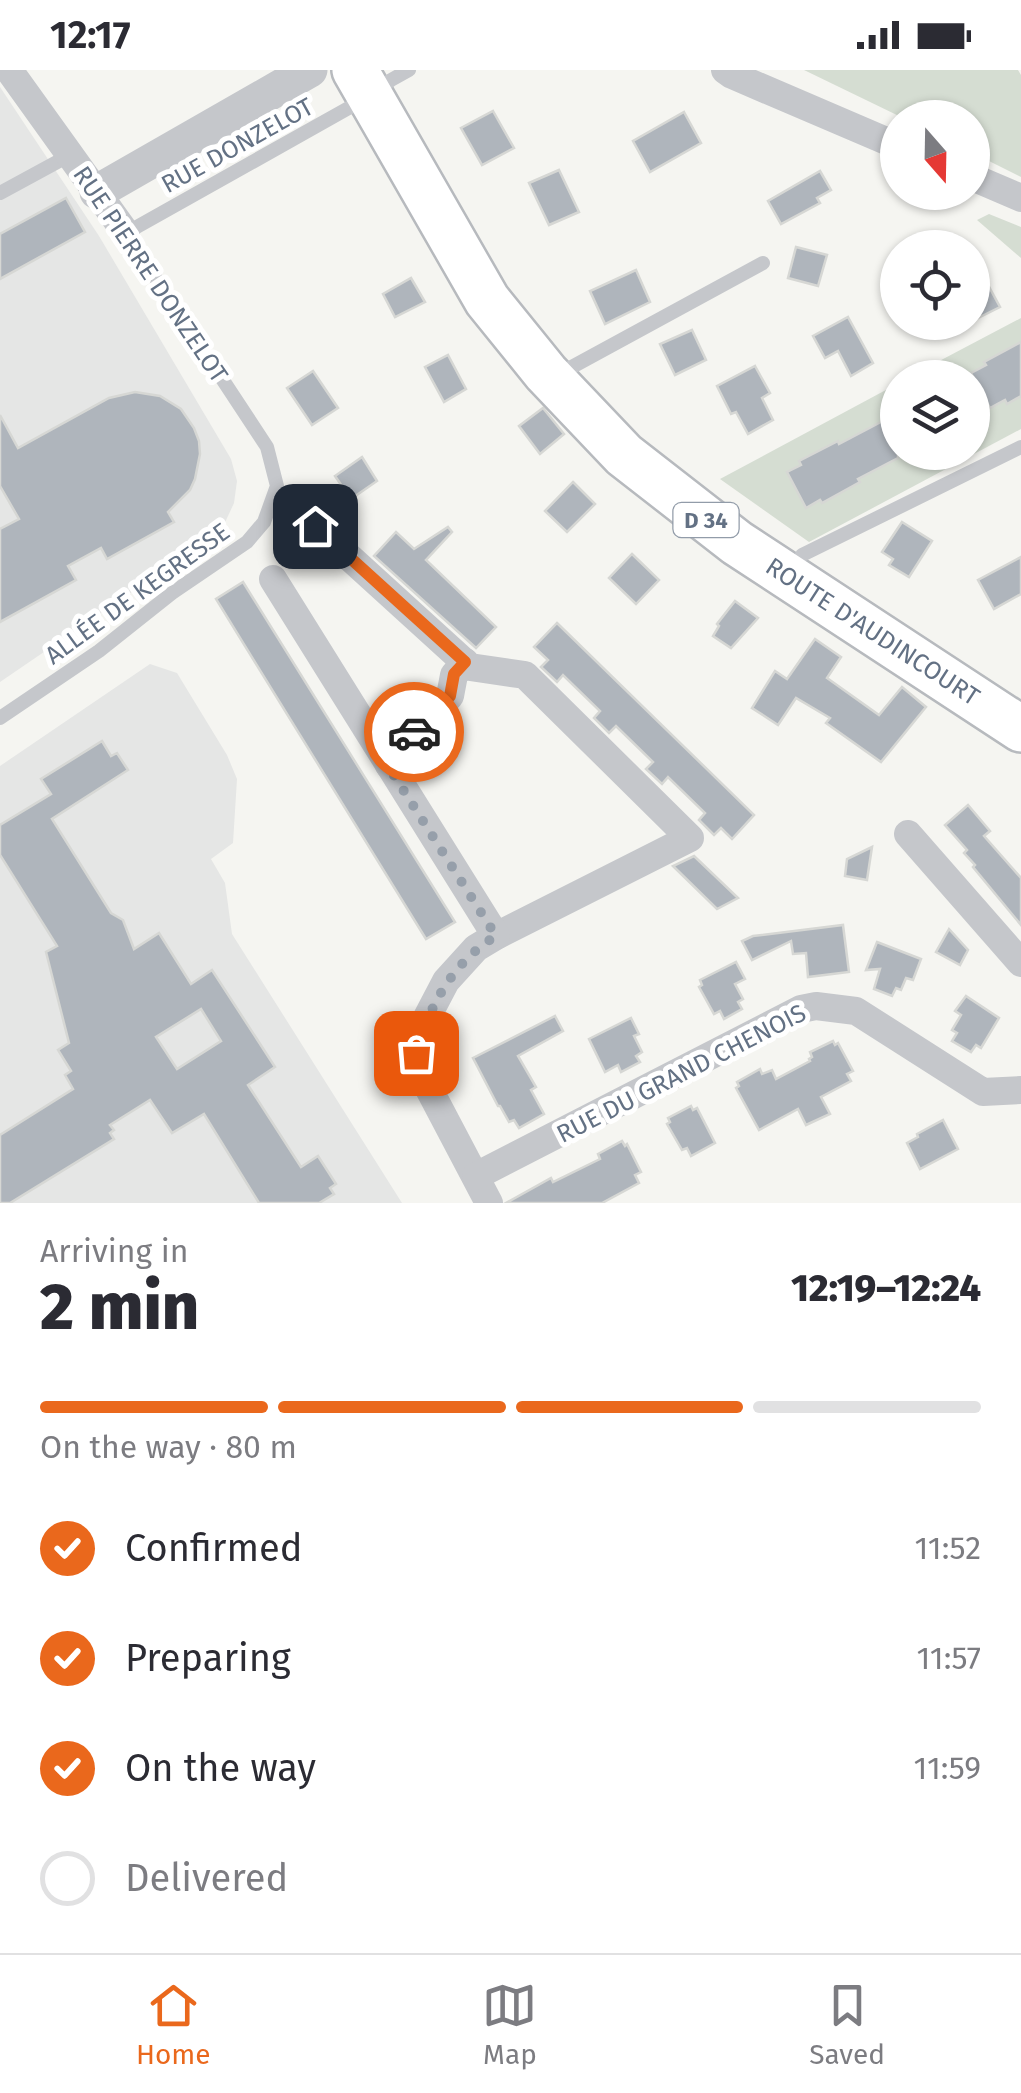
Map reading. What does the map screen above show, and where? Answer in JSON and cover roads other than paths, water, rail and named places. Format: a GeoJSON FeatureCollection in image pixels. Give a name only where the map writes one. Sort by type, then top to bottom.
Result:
{"type":"FeatureCollection","features":[{"type":"Feature","properties":{"kind":"main road","name":"ROUTE D'AUDINCOURT"},"geometry":{"type":"LineString","coordinates":[[382,77],[505,286],[570,368],[639,438],[682,476],[1021,700]]}},
{"type":"Feature","properties":{"kind":"main road","name":"ROUTE D'AUDINCOURT"},"geometry":{"type":"LineString","coordinates":[[382,77],[487,300],[546,373],[624,455],[737,543],[1021,730]]}},
{"type":"Feature","properties":{"kind":"street","name":"RUE PIERRE DONZELOT"},"geometry":{"type":"LineString","coordinates":[[9,70],[126,233]]}},
{"type":"Feature","properties":{"kind":"street"},"geometry":{"type":"LineString","coordinates":[[97,192],[310,70]]}},
{"type":"Feature","properties":{"kind":"street"},"geometry":{"type":"LineString","coordinates":[[725,70],[880,138]]}},
{"type":"Feature","properties":{"kind":"street"},"geometry":{"type":"LineString","coordinates":[[990,184],[1020,196]]}},
{"type":"Feature","properties":{"kind":"street"},"geometry":{"type":"LineString","coordinates":[[315,526],[470,667],[525,675],[690,838],[496,936],[476,948],[446,981],[424,1023],[416,1053],[419,1070],[489,1203]]}},
{"type":"Feature","properties":{"kind":"street"},"geometry":{"type":"LineString","coordinates":[[273,579],[496,936]]}},
{"type":"Feature","properties":{"kind":"street"},"geometry":{"type":"LineString","coordinates":[[388,766],[408,738],[450,696],[454,674],[465,662]]}},
{"type":"Feature","properties":{"kind":"street"},"geometry":{"type":"LineString","coordinates":[[908,834],[1021,963]]}},
{"type":"Feature","properties":{"kind":"street","name":"RUE DU GRAND CHENOIS"},"geometry":{"type":"LineString","coordinates":[[476,1176],[801,1009],[816,1006],[856,1011],[983,1092],[1021,1090]]}},
{"type":"Feature","properties":{"kind":"lane","name":"RUE DONZELOT"},"geometry":{"type":"LineString","coordinates":[[126,233],[382,77]]}},
{"type":"Feature","properties":{"kind":"lane"},"geometry":{"type":"LineString","coordinates":[[0,193],[70,155]]}},
{"type":"Feature","properties":{"kind":"lane","name":"RUE PIERRE DONZELOT"},"geometry":{"type":"LineString","coordinates":[[126,233],[267,447],[277,486]]}},
{"type":"Feature","properties":{"kind":"lane"},"geometry":{"type":"LineString","coordinates":[[570,368],[763,263]]}},
{"type":"Feature","properties":{"kind":"lane","name":"ROUTE D'AUDINCOURT"},"geometry":{"type":"LineString","coordinates":[[802,555],[1021,446]]}},
{"type":"Feature","properties":{"kind":"lane","name":"ALLÉE DE KEGRESSE"},"geometry":{"type":"LineString","coordinates":[[0,718],[100,651],[172,592],[247,542],[264,522],[277,486]]}}]}
